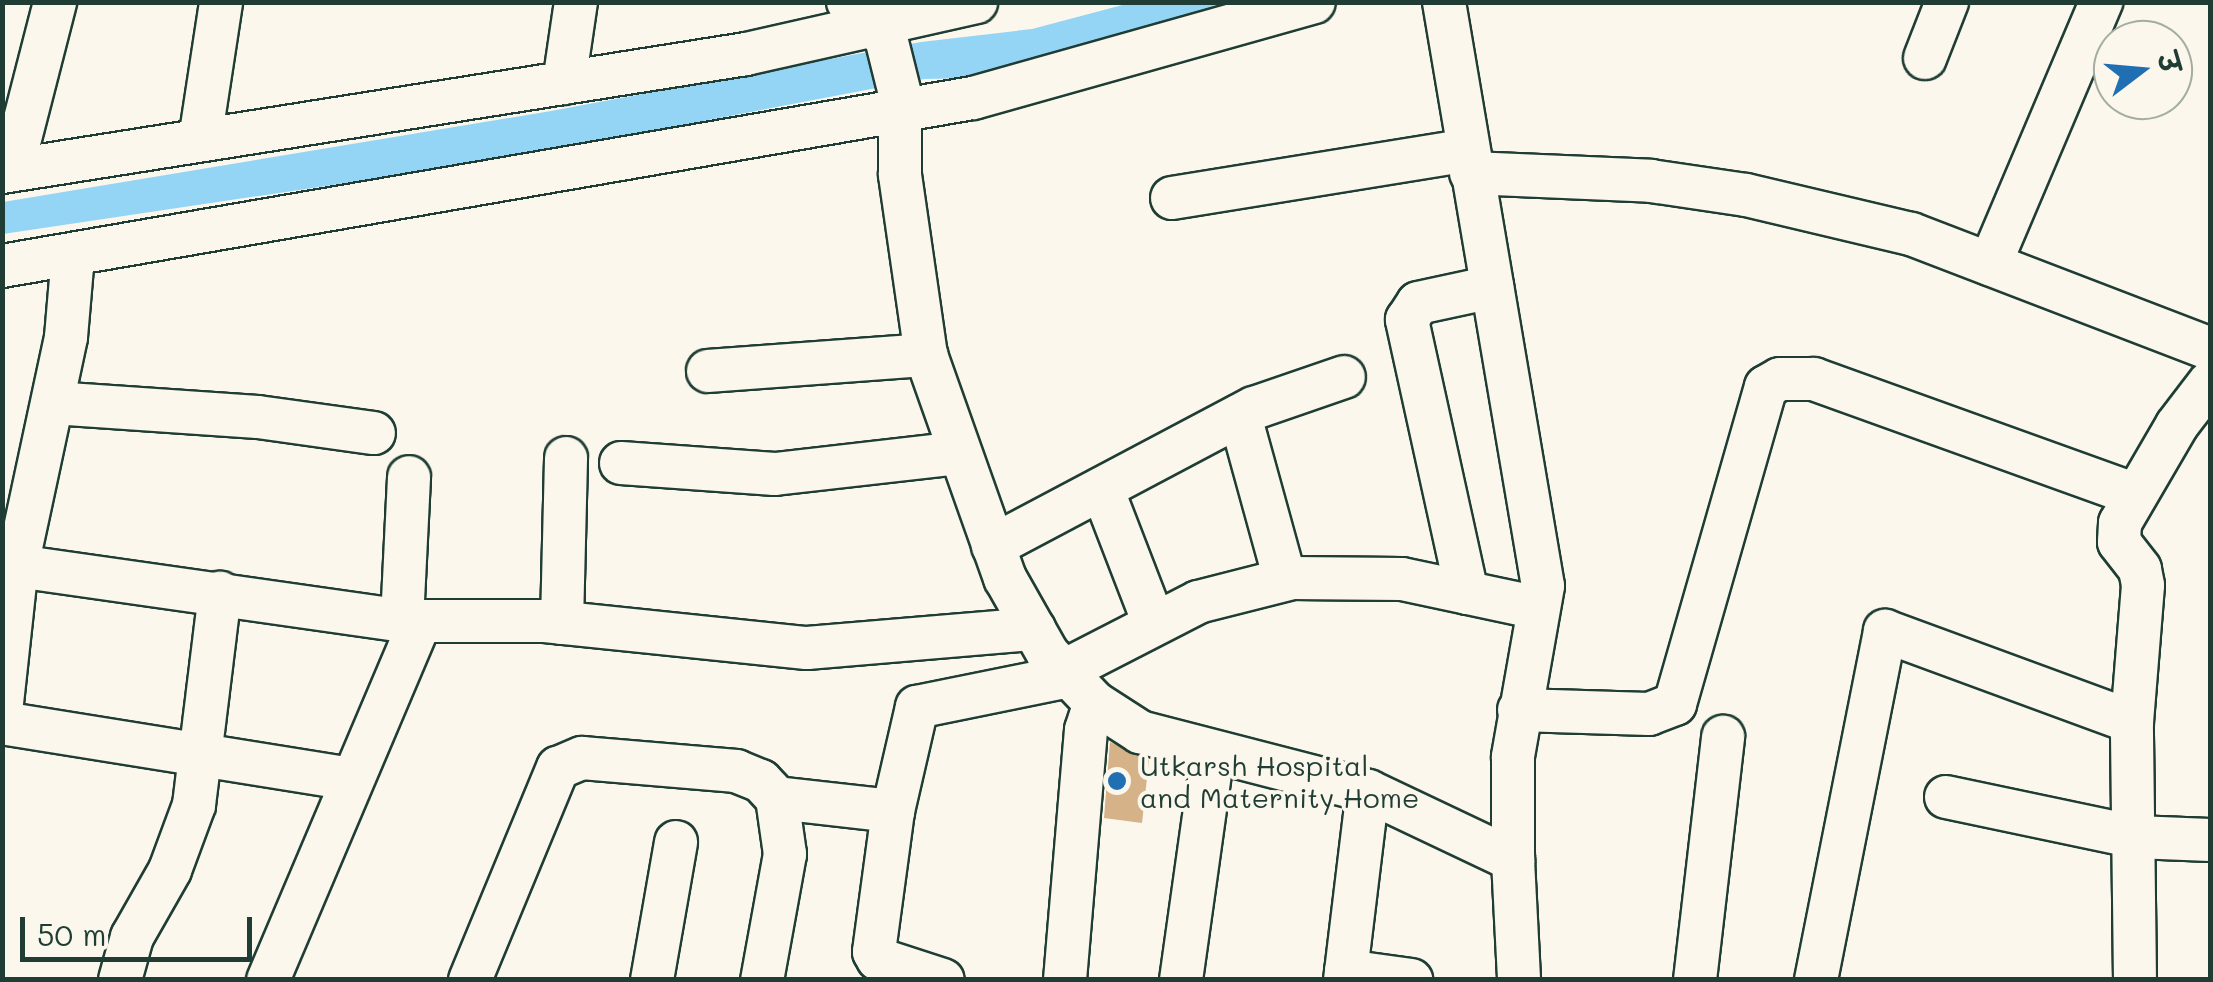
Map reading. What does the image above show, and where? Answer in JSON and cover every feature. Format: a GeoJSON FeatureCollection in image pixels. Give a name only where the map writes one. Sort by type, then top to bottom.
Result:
{"type":"FeatureCollection","features":[{"type":"Feature","properties":{"kind":"street"},"geometry":{"type":"LineString","coordinates":[[55,2],[7,171],[746,54],[874,17],[976,2]]}},
{"type":"Feature","properties":{"kind":"street"},"geometry":{"type":"LineString","coordinates":[[200,140],[221,2]]}},
{"type":"Feature","properties":{"kind":"street"},"geometry":{"type":"LineString","coordinates":[[564,83],[576,2]]}},
{"type":"Feature","properties":{"kind":"street"},"geometry":{"type":"LineString","coordinates":[[2,266],[1096,68],[1314,2]]}},
{"type":"Feature","properties":{"kind":"street"},"geometry":{"type":"LineString","coordinates":[[1444,2],[1469,162],[1539,540],[1538,608],[1519,710],[1513,860],[1519,980]]}},
{"type":"Feature","properties":{"kind":"street"},"geometry":{"type":"LineString","coordinates":[[1925,58],[1947,2]]}},
{"type":"Feature","properties":{"kind":"street"},"geometry":{"type":"LineString","coordinates":[[1990,264],[2102,2]]}},
{"type":"Feature","properties":{"kind":"street"},"geometry":{"type":"LineString","coordinates":[[874,17],[901,102],[900,176],[926,355],[993,546],[1034,630],[1076,683],[1140,732],[1368,790],[1513,860]]}},
{"type":"Feature","properties":{"kind":"street"},"geometry":{"type":"LineString","coordinates":[[1172,198],[1469,162],[1746,194],[1911,234],[2210,349]]}},
{"type":"Feature","properties":{"kind":"street"},"geometry":{"type":"LineString","coordinates":[[2,703],[17,566],[53,403],[73,256]]}},
{"type":"Feature","properties":{"kind":"street"},"geometry":{"type":"LineString","coordinates":[[1468,592],[1407,320],[1418,303],[1492,288]]}},
{"type":"Feature","properties":{"kind":"street"},"geometry":{"type":"LineString","coordinates":[[708,371],[926,355]]}},
{"type":"Feature","properties":{"kind":"street"},"geometry":{"type":"LineString","coordinates":[[993,546],[1104,491],[1240,416],[1344,376]]}},
{"type":"Feature","properties":{"kind":"street"},"geometry":{"type":"LineString","coordinates":[[1519,710],[1650,714],[1675,704],[1766,387],[1780,378],[1814,380],[2133,494]]}},
{"type":"Feature","properties":{"kind":"street"},"geometry":{"type":"LineString","coordinates":[[2135,980],[2132,722],[2143,585],[2140,569],[2119,542],[2133,494],[2210,382]]}},
{"type":"Feature","properties":{"kind":"street"},"geometry":{"type":"LineString","coordinates":[[53,403],[258,417],[374,433]]}},
{"type":"Feature","properties":{"kind":"street"},"geometry":{"type":"LineString","coordinates":[[1240,416],[1286,579]]}},
{"type":"Feature","properties":{"kind":"street"},"geometry":{"type":"LineString","coordinates":[[621,463],[774,474],[958,453]]}},
{"type":"Feature","properties":{"kind":"street"},"geometry":{"type":"LineString","coordinates":[[562,623],[566,458]]}},
{"type":"Feature","properties":{"kind":"street"},"geometry":{"type":"LineString","coordinates":[[268,980],[411,622],[409,477]]}},
{"type":"Feature","properties":{"kind":"street"},"geometry":{"type":"LineString","coordinates":[[1104,491],[1154,624]]}},
{"type":"Feature","properties":{"kind":"street"},"geometry":{"type":"LineString","coordinates":[[17,566],[411,622],[562,623],[807,648],[1034,630]]}},
{"type":"Feature","properties":{"kind":"street"},"geometry":{"type":"LineString","coordinates":[[943,980],[882,961],[874,952],[893,810],[917,707],[1076,683],[1154,624],[1212,598],[1286,579],[1402,579],[1538,608]]}},
{"type":"Feature","properties":{"kind":"street"},"geometry":{"type":"LineString","coordinates":[[120,980],[132,938],[183,840],[202,754],[220,593]]}},
{"type":"Feature","properties":{"kind":"street"},"geometry":{"type":"LineString","coordinates":[[1816,980],[1885,631],[2132,722]]}},
{"type":"Feature","properties":{"kind":"street"},"geometry":{"type":"LineString","coordinates":[[1065,980],[1086,730],[1076,683]]}},
{"type":"Feature","properties":{"kind":"street"},"geometry":{"type":"LineString","coordinates":[[2,723],[351,779]]}},
{"type":"Feature","properties":{"kind":"street"},"geometry":{"type":"LineString","coordinates":[[1695,980],[1723,737]]}},
{"type":"Feature","properties":{"kind":"street"},"geometry":{"type":"LineString","coordinates":[[1180,980],[1213,753]]}},
{"type":"Feature","properties":{"kind":"street"},"geometry":{"type":"LineString","coordinates":[[470,980],[502,888],[566,760],[637,758],[736,771],[761,781],[777,798],[786,854],[762,980]]}},
{"type":"Feature","properties":{"kind":"street"},"geometry":{"type":"LineString","coordinates":[[1368,790],[1346,975],[1412,980]]}},
{"type":"Feature","properties":{"kind":"street"},"geometry":{"type":"LineString","coordinates":[[1946,797],[2135,837],[2210,840]]}},
{"type":"Feature","properties":{"kind":"street"},"geometry":{"type":"LineString","coordinates":[[777,798],[893,810]]}},
{"type":"Feature","properties":{"kind":"street"},"geometry":{"type":"LineString","coordinates":[[652,980],[676,842]]}},
{"type":"Feature","properties":{"kind":"water"},"geometry":{"type":"Polygon","coordinates":[[[1130,3],[1236,3],[975,78],[924,79],[487,162],[3,234],[3,202],[551,111],[921,42],[1032,29],[1130,3]]]}},
{"type":"Feature","properties":{"kind":"building"},"geometry":{"type":"Polygon","coordinates":[[[1110,742],[1149,760],[1142,823],[1104,818],[1110,742]]]}},
{"type":"Feature","properties":{"kind":"place","name":"Utkarsh Hospital and Maternity Home"},"geometry":{"type":"Point","coordinates":[1117,781]}}]}
